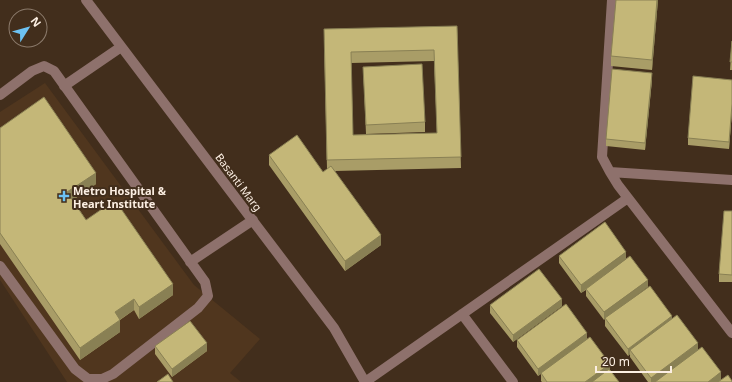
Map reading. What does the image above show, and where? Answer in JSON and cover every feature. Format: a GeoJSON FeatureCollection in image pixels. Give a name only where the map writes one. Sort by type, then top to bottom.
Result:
{"type":"FeatureCollection","features":[{"type":"Feature","properties":{"kind":"street","name":"Basanti Marg"},"geometry":{"type":"LineString","coordinates":[[86,0],[334,328],[365,382]]}},
{"type":"Feature","properties":{"kind":"street"},"geometry":{"type":"LineString","coordinates":[[612,0],[602,156],[610,172],[628,198],[732,333]]}},
{"type":"Feature","properties":{"kind":"street"},"geometry":{"type":"LineString","coordinates":[[64,86],[121,47]]}},
{"type":"Feature","properties":{"kind":"street"},"geometry":{"type":"LineString","coordinates":[[0,95],[32,71],[44,66],[54,71],[205,282],[208,296],[198,308],[113,374],[102,378],[88,378],[74,369],[0,266]]}},
{"type":"Feature","properties":{"kind":"street"},"geometry":{"type":"LineString","coordinates":[[610,172],[732,180]]}},
{"type":"Feature","properties":{"kind":"street"},"geometry":{"type":"LineString","coordinates":[[365,382],[628,198]]}},
{"type":"Feature","properties":{"kind":"street"},"geometry":{"type":"LineString","coordinates":[[190,262],[252,220]]}},
{"type":"Feature","properties":{"kind":"street"},"geometry":{"type":"LineString","coordinates":[[462,314],[513,382]]}},
{"type":"Feature","properties":{"kind":"shaded area","name":"Metro Hospital & Heart Institute"},"geometry":{"type":"Polygon","coordinates":[[[45,83],[194,285],[260,339],[230,373],[241,382],[67,382],[0,280],[0,112],[45,83]]]}},
{"type":"Feature","properties":{"kind":"building"},"geometry":{"type":"Polygon","coordinates":[[[616,0],[657,0],[652,60],[611,56],[616,0]]]}},
{"type":"Feature","properties":{"kind":"building"},"geometry":{"type":"Polygon","coordinates":[[[457,26],[461,157],[327,160],[324,29],[457,26]],[[434,50],[351,52],[353,135],[437,133],[434,50]]]}},
{"type":"Feature","properties":{"kind":"building"},"geometry":{"type":"Polygon","coordinates":[[[732,41],[732,62],[730,62],[732,41]]]}},
{"type":"Feature","properties":{"kind":"building"},"geometry":{"type":"Polygon","coordinates":[[[422,64],[425,122],[366,125],[363,67],[422,64]]]}},
{"type":"Feature","properties":{"kind":"building"},"geometry":{"type":"Polygon","coordinates":[[[612,69],[652,73],[645,143],[606,139],[612,69]]]}},
{"type":"Feature","properties":{"kind":"building"},"geometry":{"type":"Polygon","coordinates":[[[693,76],[732,80],[729,142],[688,138],[693,76]]]}},
{"type":"Feature","properties":{"kind":"building"},"geometry":{"type":"Polygon","coordinates":[[[44,97],[96,173],[67,192],[86,220],[115,200],[173,284],[139,307],[134,299],[115,312],[120,320],[80,348],[0,233],[0,128],[44,97]]]}},
{"type":"Feature","properties":{"kind":"building"},"geometry":{"type":"Polygon","coordinates":[[[297,135],[323,172],[331,166],[381,235],[345,261],[269,155],[297,135]]]}},
{"type":"Feature","properties":{"kind":"building"},"geometry":{"type":"Polygon","coordinates":[[[724,211],[732,211],[732,275],[719,274],[724,211]]]}},
{"type":"Feature","properties":{"kind":"building"},"geometry":{"type":"Polygon","coordinates":[[[605,222],[626,252],[581,285],[559,256],[605,222]]]}},
{"type":"Feature","properties":{"kind":"building"},"geometry":{"type":"Polygon","coordinates":[[[630,256],[648,280],[604,312],[586,289],[630,256]]]}},
{"type":"Feature","properties":{"kind":"building"},"geometry":{"type":"Polygon","coordinates":[[[539,269],[562,299],[513,335],[490,305],[539,269]]]}},
{"type":"Feature","properties":{"kind":"building"},"geometry":{"type":"Polygon","coordinates":[[[650,286],[672,316],[628,349],[605,318],[650,286]]]}},
{"type":"Feature","properties":{"kind":"building"},"geometry":{"type":"Polygon","coordinates":[[[566,304],[587,333],[538,369],[517,340],[566,304]]]}},
{"type":"Feature","properties":{"kind":"building"},"geometry":{"type":"Polygon","coordinates":[[[677,315],[698,343],[651,378],[630,350],[677,315]]]}},
{"type":"Feature","properties":{"kind":"building"},"geometry":{"type":"Polygon","coordinates":[[[190,321],[207,343],[172,369],[155,346],[190,321]]]}},
{"type":"Feature","properties":{"kind":"building"},"geometry":{"type":"Polygon","coordinates":[[[590,337],[610,364],[585,382],[547,382],[541,373],[590,337]]]}},
{"type":"Feature","properties":{"kind":"building"},"geometry":{"type":"Polygon","coordinates":[[[702,347],[721,372],[708,382],[655,382],[702,347]]]}},
{"type":"Feature","properties":{"kind":"building"},"geometry":{"type":"Polygon","coordinates":[[[609,369],[619,382],[592,382],[609,369]]]}},
{"type":"Feature","properties":{"kind":"building"},"geometry":{"type":"Polygon","coordinates":[[[168,374],[173,382],[157,382],[168,374]]]}},
{"type":"Feature","properties":{"kind":"building"},"geometry":{"type":"Polygon","coordinates":[[[728,375],[732,382],[718,382],[728,375]]]}},
{"type":"Feature","properties":{"kind":"place","name":"Metro Hospital & Heart Institute"},"geometry":{"type":"Point","coordinates":[64,196]}}]}
